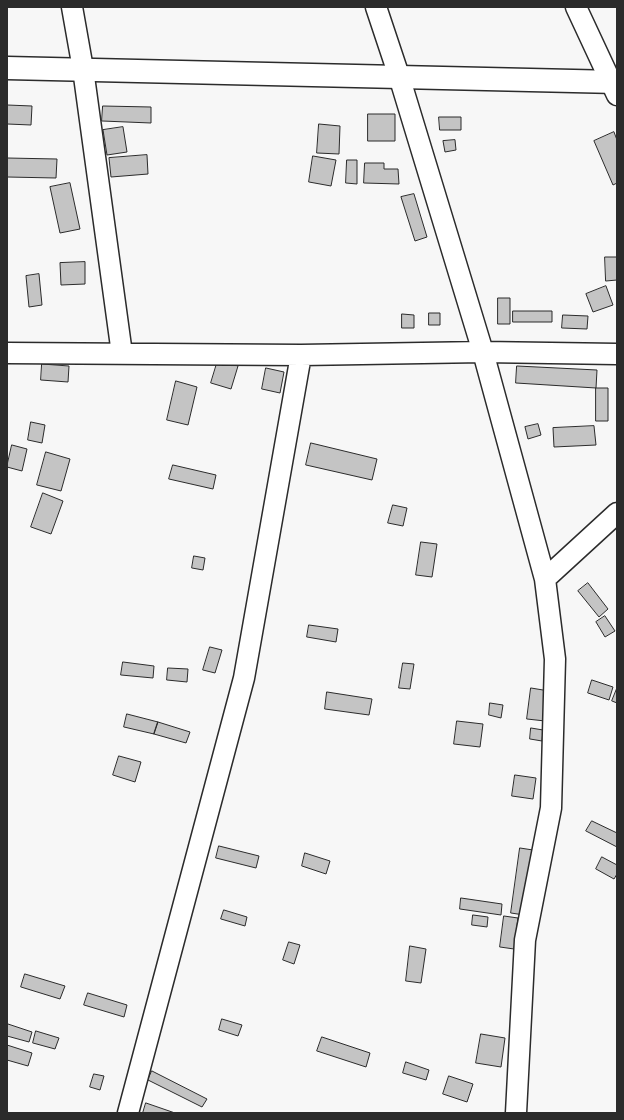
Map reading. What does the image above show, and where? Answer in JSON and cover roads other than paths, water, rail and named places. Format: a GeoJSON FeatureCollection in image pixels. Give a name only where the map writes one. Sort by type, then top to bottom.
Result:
{"type":"FeatureCollection","features":[{"type":"Feature","properties":{"kind":"street"},"geometry":{"type":"LineString","coordinates":[[72,7],[84,69],[122,354]]}},
{"type":"Feature","properties":{"kind":"street"},"geometry":{"type":"LineString","coordinates":[[376,7],[483,352],[546,579],[555,659],[550,808],[525,940],[516,1113]]}},
{"type":"Feature","properties":{"kind":"street"},"geometry":{"type":"LineString","coordinates":[[7,68],[398,76],[615,86],[576,7]]}},
{"type":"Feature","properties":{"kind":"street"},"geometry":{"type":"LineString","coordinates":[[7,353],[301,355],[483,352],[617,354]]}},
{"type":"Feature","properties":{"kind":"street"},"geometry":{"type":"LineString","coordinates":[[128,1113],[244,678],[301,355]]}},
{"type":"Feature","properties":{"kind":"street"},"geometry":{"type":"LineString","coordinates":[[546,579],[617,513]]}}]}
